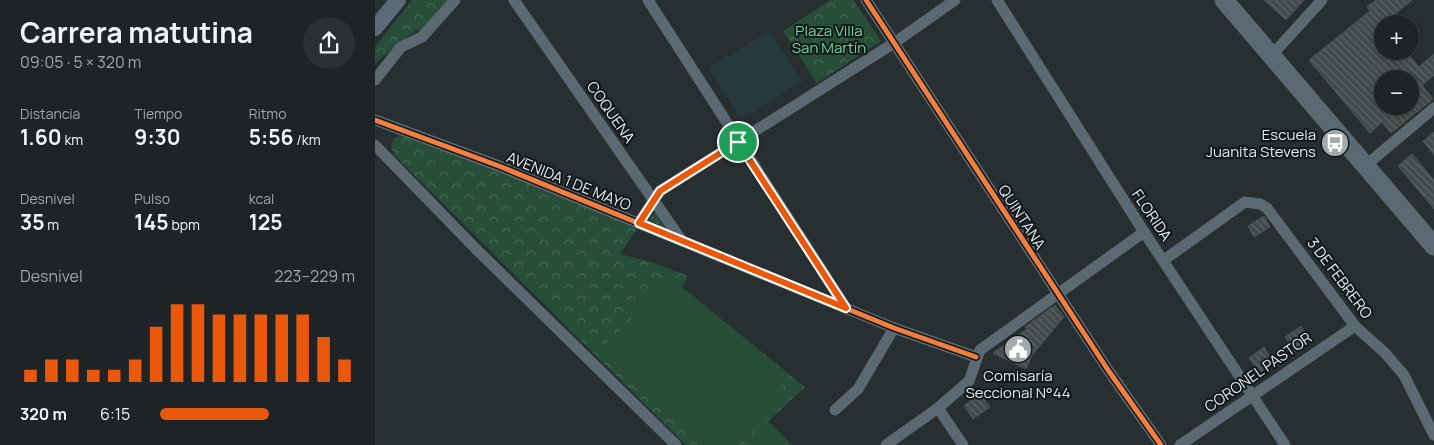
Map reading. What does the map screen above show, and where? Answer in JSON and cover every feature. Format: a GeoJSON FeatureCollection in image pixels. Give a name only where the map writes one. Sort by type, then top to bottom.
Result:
{"type":"FeatureCollection","features":[{"type":"Feature","properties":{"kind":"main road"},"geometry":{"type":"LineString","coordinates":[[375,28],[398,0]]}},
{"type":"Feature","properties":{"kind":"main road"},"geometry":{"type":"LineString","coordinates":[[1224,0],[1273,55],[1434,246]]}},
{"type":"Feature","properties":{"kind":"street"},"geometry":{"type":"LineString","coordinates":[[375,80],[401,47],[422,37],[455,0]]}},
{"type":"Feature","properties":{"kind":"street","name":"COQUENA"},"geometry":{"type":"LineString","coordinates":[[514,0],[683,242]]}},
{"type":"Feature","properties":{"kind":"street"},"geometry":{"type":"LineString","coordinates":[[648,0],[846,308]]}},
{"type":"Feature","properties":{"kind":"street","name":"QUINTANA"},"geometry":{"type":"LineString","coordinates":[[866,0],[1057,294],[1161,445]]}},
{"type":"Feature","properties":{"kind":"street"},"geometry":{"type":"LineString","coordinates":[[639,223],[660,191],[893,43],[955,0]]}},
{"type":"Feature","properties":{"kind":"street","name":"FLORIDA"},"geometry":{"type":"LineString","coordinates":[[997,0],[1144,232],[1285,445]]}},
{"type":"Feature","properties":{"kind":"street"},"geometry":{"type":"LineString","coordinates":[[1273,55],[1322,0]]}},
{"type":"Feature","properties":{"kind":"street"},"geometry":{"type":"LineString","coordinates":[[1365,166],[1434,108]]}},
{"type":"Feature","properties":{"kind":"street","name":"AVENIDA 1 DE MAYO"},"geometry":{"type":"LineString","coordinates":[[375,120],[424,136],[894,328],[976,357]]}},
{"type":"Feature","properties":{"kind":"street"},"geometry":{"type":"LineString","coordinates":[[375,144],[475,249],[676,445]]}},
{"type":"Feature","properties":{"kind":"street","name":"3 DE FEBRERO"},"geometry":{"type":"LineString","coordinates":[[1164,260],[1245,202],[1260,204],[1267,208],[1355,326],[1385,353],[1404,375],[1434,435]]}},
{"type":"Feature","properties":{"kind":"street"},"geometry":{"type":"LineString","coordinates":[[886,445],[938,408],[969,381],[976,357],[986,344],[1144,232]]}},
{"type":"Feature","properties":{"kind":"street","name":"CORONEL PASTOR"},"geometry":{"type":"LineString","coordinates":[[1180,445],[1355,326]]}},
{"type":"Feature","properties":{"kind":"street"},"geometry":{"type":"LineString","coordinates":[[835,410],[858,389],[894,328]]}},
{"type":"Feature","properties":{"kind":"street"},"geometry":{"type":"LineString","coordinates":[[938,408],[963,445]]}},
{"type":"Feature","properties":{"kind":"shaded area"},"geometry":{"type":"Polygon","coordinates":[[[770,31],[803,81],[741,119],[708,68],[770,31]]]}},
{"type":"Feature","properties":{"kind":"green space"},"geometry":{"type":"Polygon","coordinates":[[[412,0],[448,0],[421,31],[416,30],[375,63],[375,47],[412,0]]]}},
{"type":"Feature","properties":{"kind":"green space","name":"Plaza Villa San Martín"},"geometry":{"type":"Polygon","coordinates":[[[831,0],[853,0],[881,41],[817,83],[783,31],[831,0]]]}},
{"type":"Feature","properties":{"kind":"green space"},"geometry":{"type":"Polygon","coordinates":[[[402,136],[519,178],[637,229],[620,254],[655,263],[688,276],[682,287],[805,387],[746,442],[748,445],[686,445],[395,156],[391,147],[394,138],[402,136]]]}},
{"type":"Feature","properties":{"kind":"green space"},"geometry":{"type":"Polygon","coordinates":[[[655,212],[667,230],[648,222],[655,212]]]}},
{"type":"Feature","properties":{"kind":"green space"},"geometry":{"type":"Polygon","coordinates":[[[669,279],[784,388],[729,445],[704,445],[603,348],[669,279]]]}},
{"type":"Feature","properties":{"kind":"green space"},"geometry":{"type":"Polygon","coordinates":[[[767,420],[792,445],[748,445],[745,442],[767,420]]]}},
{"type":"Feature","properties":{"kind":"building"},"geometry":{"type":"Polygon","coordinates":[[[1264,0],[1304,0],[1286,20],[1264,0]]]}},
{"type":"Feature","properties":{"kind":"building"},"geometry":{"type":"Polygon","coordinates":[[[1376,0],[1412,0],[1394,15],[1374,15],[1374,60],[1413,60],[1419,67],[1434,54],[1434,75],[1422,85],[1433,99],[1419,110],[1419,70],[1374,70],[1374,115],[1413,115],[1391,133],[1382,122],[1370,133],[1309,60],[1370,11],[1367,7],[1376,0]]]}},
{"type":"Feature","properties":{"kind":"building"},"geometry":{"type":"Polygon","coordinates":[[[1434,132],[1434,155],[1423,141],[1434,132]]]}},
{"type":"Feature","properties":{"kind":"building"},"geometry":{"type":"Polygon","coordinates":[[[1412,154],[1434,180],[1434,209],[1398,166],[1412,154]]]}},
{"type":"Feature","properties":{"kind":"building"},"geometry":{"type":"Polygon","coordinates":[[[1264,216],[1270,227],[1254,237],[1248,226],[1264,216]]]}},
{"type":"Feature","properties":{"kind":"building"},"geometry":{"type":"Polygon","coordinates":[[[1055,305],[1064,317],[1032,355],[1026,369],[993,353],[1027,329],[1025,327],[1055,305]]]}},
{"type":"Feature","properties":{"kind":"building"},"geometry":{"type":"Polygon","coordinates":[[[1301,326],[1311,341],[1295,352],[1285,337],[1301,326]]]}},
{"type":"Feature","properties":{"kind":"building"},"geometry":{"type":"Polygon","coordinates":[[[1264,347],[1274,363],[1259,373],[1249,358],[1264,347]]]}},
{"type":"Feature","properties":{"kind":"building"},"geometry":{"type":"Polygon","coordinates":[[[979,393],[990,407],[973,419],[964,406],[979,393]]]}},
{"type":"Feature","properties":{"kind":"cycle path"},"geometry":{"type":"LineString","coordinates":[[866,0],[1108,370],[1161,445]]}},
{"type":"Feature","properties":{"kind":"cycle path"},"geometry":{"type":"LineString","coordinates":[[375,120],[499,166],[894,328],[976,357]]}},
{"type":"Feature","properties":{"kind":"place","name":"Escuela Juanita Stevens"},"geometry":{"type":"Point","coordinates":[1335,143]}},
{"type":"Feature","properties":{"kind":"place","name":"Comisaría Seccional N°44"},"geometry":{"type":"Point","coordinates":[1018,349]}},
{"type":"Feature","properties":{"kind":"route"},"geometry":{"type":"LineString","coordinates":[[738,142],[846,308],[639,223],[660,191],[738,142]]}}]}
